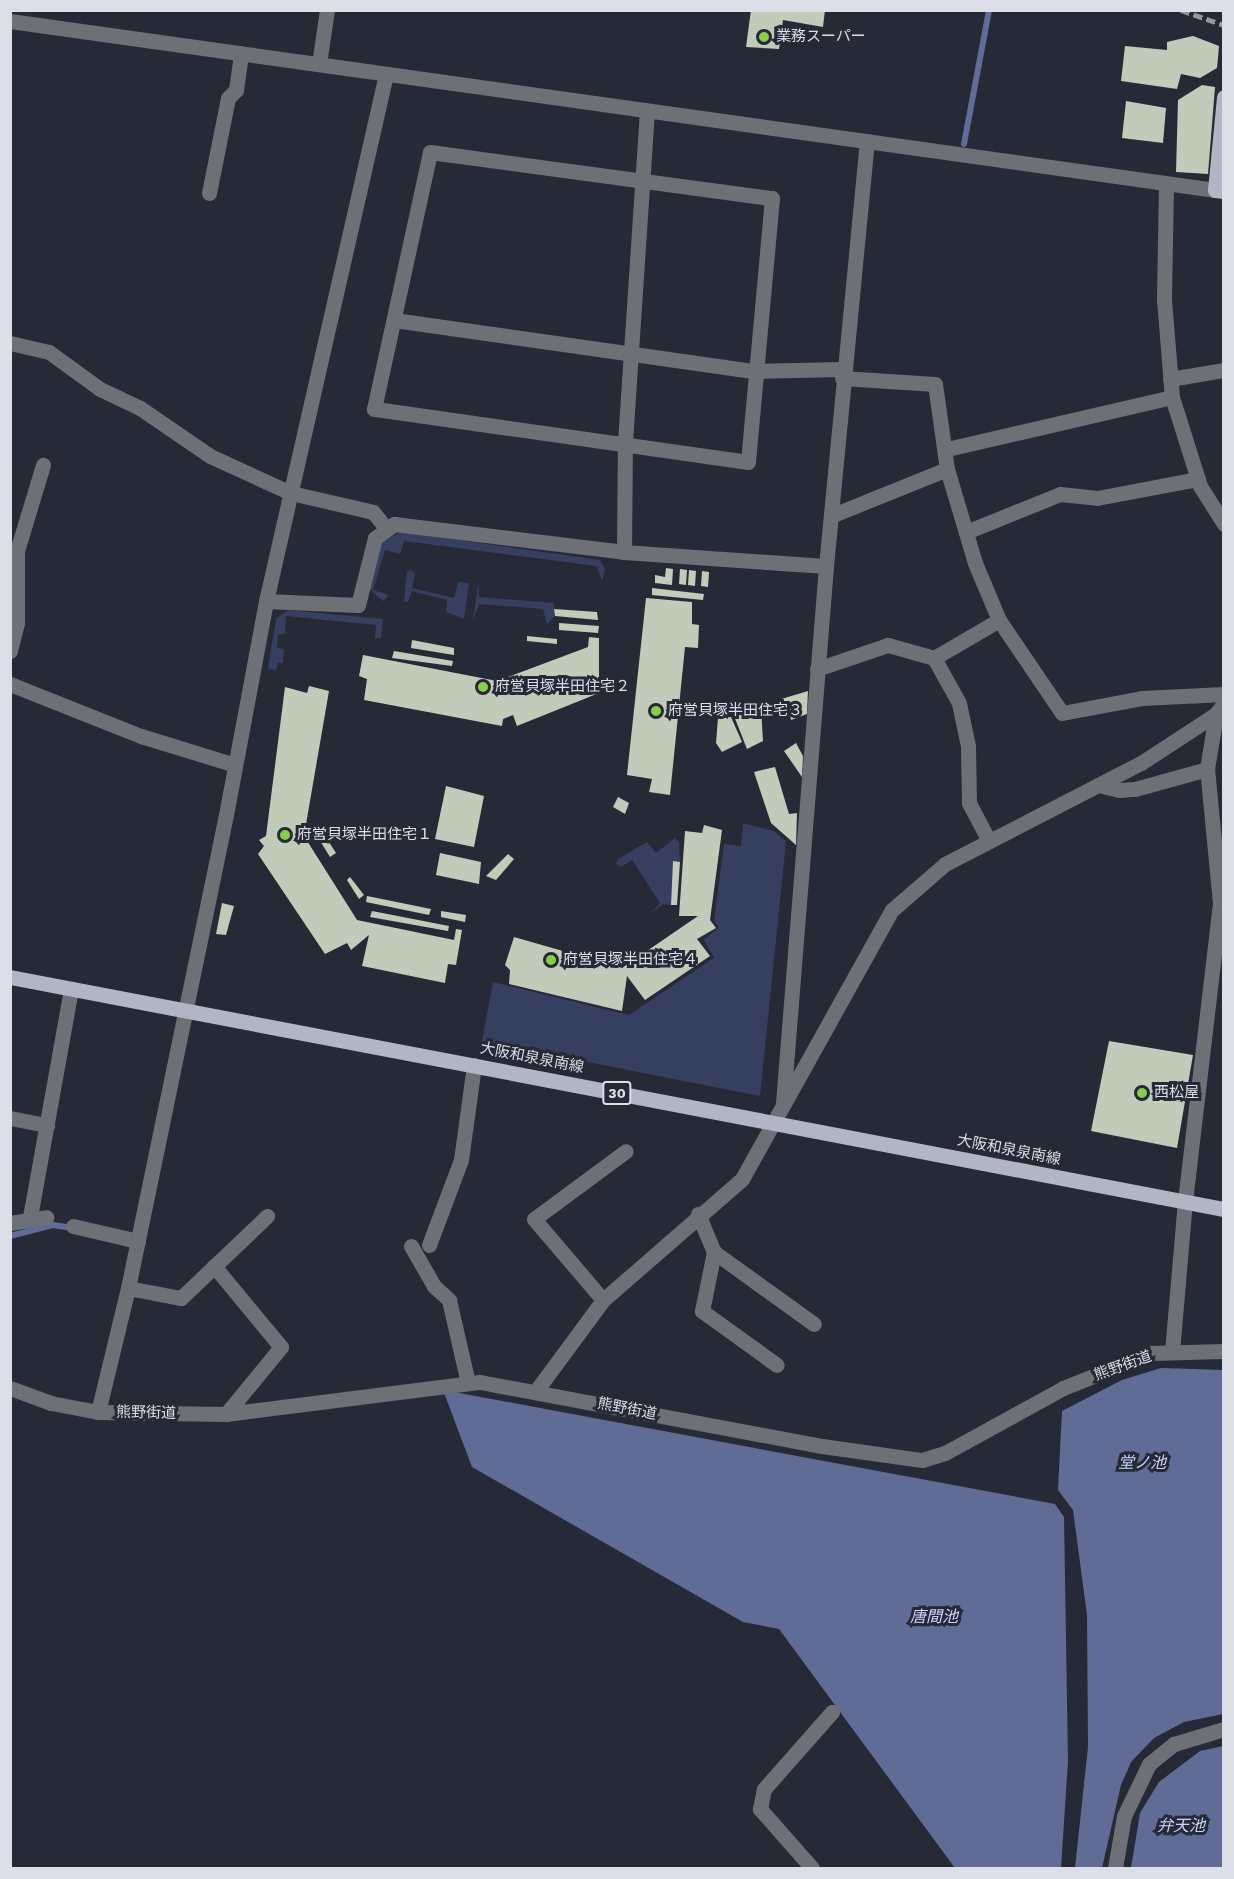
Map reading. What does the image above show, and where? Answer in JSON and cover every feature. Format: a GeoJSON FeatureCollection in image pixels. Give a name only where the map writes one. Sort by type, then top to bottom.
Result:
{"type":"FeatureCollection","features":[{"type":"Feature","properties":{"kind":"main road"},"geometry":{"type":"LineString","coordinates":[[1219,191],[1224,97]]}},
{"type":"Feature","properties":{"kind":"main road","name":"大阪和泉泉南線"},"geometry":{"type":"LineString","coordinates":[[10,977],[1224,1209]]}},
{"type":"Feature","properties":{"kind":"street"},"geometry":{"type":"LineString","coordinates":[[319,64],[327,10]]}},
{"type":"Feature","properties":{"kind":"street"},"geometry":{"type":"LineString","coordinates":[[10,21],[1219,191]]}},
{"type":"Feature","properties":{"kind":"street"},"geometry":{"type":"LineString","coordinates":[[209,193],[228,98],[237,90],[242,53]]}},
{"type":"Feature","properties":{"kind":"street"},"geometry":{"type":"LineString","coordinates":[[98,1412],[138,1241],[266,601],[386,74]]}},
{"type":"Feature","properties":{"kind":"street"},"geometry":{"type":"LineString","coordinates":[[624,552],[625,442],[640,181],[647,112]]}},
{"type":"Feature","properties":{"kind":"street"},"geometry":{"type":"LineString","coordinates":[[783,1109],[817,669],[843,373],[867,141]]}},
{"type":"Feature","properties":{"kind":"street"},"geometry":{"type":"LineString","coordinates":[[430,153],[640,181],[772,198],[754,371],[748,462],[625,442],[374,409],[430,153]]}},
{"type":"Feature","properties":{"kind":"street"},"geometry":{"type":"LineString","coordinates":[[1166,184],[1164,300],[1172,397],[1198,479],[1224,524]]}},
{"type":"Feature","properties":{"kind":"street"},"geometry":{"type":"LineString","coordinates":[[394,320],[754,371],[843,373],[935,384],[946,449],[947,469],[966,532],[999,620],[1062,713],[1142,698],[1224,694]]}},
{"type":"Feature","properties":{"kind":"street"},"geometry":{"type":"LineString","coordinates":[[10,343],[49,351],[100,389],[140,408],[210,456],[291,493],[373,512],[387,529]]}},
{"type":"Feature","properties":{"kind":"street"},"geometry":{"type":"LineString","coordinates":[[1170,379],[1224,370]]}},
{"type":"Feature","properties":{"kind":"street"},"geometry":{"type":"LineString","coordinates":[[946,449],[1172,397]]}},
{"type":"Feature","properties":{"kind":"street"},"geometry":{"type":"LineString","coordinates":[[10,651],[17,623],[14,568],[17,551],[44,465]]}},
{"type":"Feature","properties":{"kind":"street"},"geometry":{"type":"LineString","coordinates":[[832,515],[947,469]]}},
{"type":"Feature","properties":{"kind":"street"},"geometry":{"type":"LineString","coordinates":[[966,532],[1060,494],[1097,498],[1198,479]]}},
{"type":"Feature","properties":{"kind":"street"},"geometry":{"type":"LineString","coordinates":[[266,601],[358,605],[375,538],[394,524],[624,552],[826,566]]}},
{"type":"Feature","properties":{"kind":"street"},"geometry":{"type":"LineString","coordinates":[[934,658],[999,620]]}},
{"type":"Feature","properties":{"kind":"street"},"geometry":{"type":"LineString","coordinates":[[817,669],[888,645],[934,658],[959,703],[968,746],[969,803],[988,841]]}},
{"type":"Feature","properties":{"kind":"street"},"geometry":{"type":"LineString","coordinates":[[10,684],[141,736],[235,765]]}},
{"type":"Feature","properties":{"kind":"street"},"geometry":{"type":"LineString","coordinates":[[1172,1352],[1185,1201],[1222,903],[1206,769],[1220,708]]}},
{"type":"Feature","properties":{"kind":"street"},"geometry":{"type":"LineString","coordinates":[[536,1391],[603,1300],[698,1214],[742,1179],[776,1124],[892,910],[945,864],[1141,763],[1220,708]]}},
{"type":"Feature","properties":{"kind":"street"},"geometry":{"type":"LineString","coordinates":[[1098,785],[1119,790],[1135,789],[1206,769]]}},
{"type":"Feature","properties":{"kind":"street"},"geometry":{"type":"LineString","coordinates":[[30,1217],[71,989]]}},
{"type":"Feature","properties":{"kind":"street"},"geometry":{"type":"LineString","coordinates":[[429,1245],[461,1160],[474,1065]]}},
{"type":"Feature","properties":{"kind":"street"},"geometry":{"type":"LineString","coordinates":[[10,1118],[47,1125]]}},
{"type":"Feature","properties":{"kind":"street"},"geometry":{"type":"LineString","coordinates":[[603,1300],[534,1219],[626,1151]]}},
{"type":"Feature","properties":{"kind":"street"},"geometry":{"type":"LineString","coordinates":[[698,1214],[714,1252],[814,1324]]}},
{"type":"Feature","properties":{"kind":"street"},"geometry":{"type":"LineString","coordinates":[[128,1288],[181,1298],[267,1216]]}},
{"type":"Feature","properties":{"kind":"street"},"geometry":{"type":"LineString","coordinates":[[10,1223],[30,1217],[47,1217]]}},
{"type":"Feature","properties":{"kind":"street"},"geometry":{"type":"LineString","coordinates":[[73,1226],[138,1241]]}},
{"type":"Feature","properties":{"kind":"street"},"geometry":{"type":"LineString","coordinates":[[411,1246],[434,1286],[449,1300],[468,1383]]}},
{"type":"Feature","properties":{"kind":"street"},"geometry":{"type":"LineString","coordinates":[[714,1252],[702,1311],[777,1365]]}},
{"type":"Feature","properties":{"kind":"street"},"geometry":{"type":"LineString","coordinates":[[214,1266],[281,1347],[226,1414]]}},
{"type":"Feature","properties":{"kind":"street","name":"熊野街道"},"geometry":{"type":"LineString","coordinates":[[10,1388],[51,1403],[98,1412],[226,1414],[468,1383],[536,1391],[822,1446],[922,1460],[945,1453],[1064,1388],[1151,1353],[1224,1351]]}},
{"type":"Feature","properties":{"kind":"street"},"geometry":{"type":"LineString","coordinates":[[812,1869],[760,1809],[764,1789],[832,1712]]}},
{"type":"Feature","properties":{"kind":"street"},"geometry":{"type":"LineString","coordinates":[[1115,1869],[1124,1816],[1149,1764],[1174,1744],[1224,1729]]}},
{"type":"Feature","properties":{"kind":"shaded area"},"geometry":{"type":"Polygon","coordinates":[[[401,532],[600,560],[605,569],[602,581],[596,566],[404,541],[400,554],[385,550],[373,590],[389,595],[383,601],[369,589],[382,542],[401,532]]]}},
{"type":"Feature","properties":{"kind":"shaded area"},"geometry":{"type":"Polygon","coordinates":[[[411,570],[415,574],[412,588],[454,598],[458,582],[469,583],[464,619],[446,612],[447,600],[412,591],[408,602],[404,602],[407,572],[411,570]]]}},
{"type":"Feature","properties":{"kind":"shaded area"},"geometry":{"type":"Polygon","coordinates":[[[478,583],[479,597],[554,603],[555,616],[547,624],[543,609],[479,604],[473,621],[478,583]]]}},
{"type":"Feature","properties":{"kind":"shaded area"},"geometry":{"type":"Polygon","coordinates":[[[288,610],[383,619],[381,638],[375,638],[376,625],[286,616],[285,633],[278,635],[277,648],[284,649],[283,663],[278,663],[276,670],[268,669],[276,619],[288,610]]]}},
{"type":"Feature","properties":{"kind":"shaded area"},"geometry":{"type":"Polygon","coordinates":[[[743,823],[774,831],[786,842],[760,1096],[482,1041],[493,982],[629,1015],[714,958],[704,940],[719,927],[714,920],[724,844],[741,846],[743,823]]]}},
{"type":"Feature","properties":{"kind":"shaded area"},"geometry":{"type":"Polygon","coordinates":[[[675,838],[679,843],[680,862],[673,861],[671,905],[663,904],[651,913],[660,903],[632,860],[621,867],[616,864],[618,859],[647,842],[656,853],[675,838]]]}},
{"type":"Feature","properties":{"kind":"water","name":"堂ノ池"},"geometry":{"type":"Polygon","coordinates":[[[1161,1368],[1223,1370],[1223,1714],[1184,1722],[1154,1738],[1131,1762],[1121,1785],[1102,1868],[1075,1868],[1088,1747],[1087,1615],[1073,1510],[1058,1490],[1062,1411],[1122,1380],[1161,1368]]]}},
{"type":"Feature","properties":{"kind":"water","name":"唐間池"},"geometry":{"type":"Polygon","coordinates":[[[443,1390],[1055,1504],[1064,1517],[1068,1761],[1061,1868],[955,1868],[779,1629],[743,1622],[472,1467],[443,1390]]]}},
{"type":"Feature","properties":{"kind":"water","name":"弁天池"},"geometry":{"type":"Polygon","coordinates":[[[1223,1746],[1223,1868],[1131,1868],[1140,1813],[1159,1782],[1200,1751],[1223,1746]]]}},
{"type":"Feature","properties":{"kind":"building","name":"業務スーパー"},"geometry":{"type":"Polygon","coordinates":[[[751,10],[825,10],[823,27],[783,20],[779,49],[746,47],[751,10]]]}},
{"type":"Feature","properties":{"kind":"building"},"geometry":{"type":"Polygon","coordinates":[[[1193,36],[1219,46],[1217,68],[1200,78],[1181,74],[1177,89],[1121,81],[1125,46],[1167,50],[1167,42],[1193,36]]]}},
{"type":"Feature","properties":{"kind":"building"},"geometry":{"type":"Polygon","coordinates":[[[1202,85],[1215,87],[1208,174],[1176,172],[1178,100],[1202,85]]]}},
{"type":"Feature","properties":{"kind":"building"},"geometry":{"type":"Polygon","coordinates":[[[1126,101],[1166,108],[1163,143],[1122,138],[1126,101]]]}},
{"type":"Feature","properties":{"kind":"building"},"geometry":{"type":"Polygon","coordinates":[[[666,568],[673,569],[672,585],[655,583],[655,575],[665,577],[666,568]]]}},
{"type":"Feature","properties":{"kind":"building"},"geometry":{"type":"Polygon","coordinates":[[[680,569],[687,570],[686,585],[679,584],[680,569]]]}},
{"type":"Feature","properties":{"kind":"building"},"geometry":{"type":"Polygon","coordinates":[[[689,570],[696,571],[695,586],[688,585],[689,570]]]}},
{"type":"Feature","properties":{"kind":"building"},"geometry":{"type":"Polygon","coordinates":[[[702,571],[709,572],[708,587],[701,586],[702,571]]]}},
{"type":"Feature","properties":{"kind":"building"},"geometry":{"type":"Polygon","coordinates":[[[652,588],[704,594],[703,600],[652,595],[652,588]]]}},
{"type":"Feature","properties":{"kind":"building","name":"府営貝塚半田住宅３"},"geometry":{"type":"Polygon","coordinates":[[[646,598],[692,602],[692,624],[699,625],[698,648],[685,647],[670,795],[649,792],[652,779],[627,775],[646,598]]]}},
{"type":"Feature","properties":{"kind":"building"},"geometry":{"type":"Polygon","coordinates":[[[554,609],[597,612],[598,620],[555,616],[554,609]]]}},
{"type":"Feature","properties":{"kind":"building"},"geometry":{"type":"Polygon","coordinates":[[[559,623],[599,626],[598,633],[559,630],[559,623]]]}},
{"type":"Feature","properties":{"kind":"building"},"geometry":{"type":"Polygon","coordinates":[[[527,636],[557,639],[557,644],[527,641],[527,636]]]}},
{"type":"Feature","properties":{"kind":"building","name":"府営貝塚半田住宅２"},"geometry":{"type":"Polygon","coordinates":[[[589,637],[599,638],[599,693],[517,726],[513,715],[503,719],[502,726],[364,700],[367,679],[359,676],[363,655],[497,681],[588,647],[589,637]]]}},
{"type":"Feature","properties":{"kind":"building"},"geometry":{"type":"Polygon","coordinates":[[[412,640],[454,648],[454,655],[411,648],[412,640]]]}},
{"type":"Feature","properties":{"kind":"building"},"geometry":{"type":"Polygon","coordinates":[[[394,651],[453,661],[452,666],[392,658],[394,651]]]}},
{"type":"Feature","properties":{"kind":"building","name":"府営貝塚半田住宅１"},"geometry":{"type":"Polygon","coordinates":[[[309,686],[329,691],[304,836],[357,920],[454,940],[456,929],[462,930],[456,965],[448,964],[445,983],[362,966],[369,935],[351,950],[347,943],[325,954],[258,854],[264,846],[259,840],[266,836],[285,687],[307,693],[309,686]]]}},
{"type":"Feature","properties":{"kind":"building"},"geometry":{"type":"Polygon","coordinates":[[[808,691],[807,714],[791,720],[790,715],[779,719],[778,700],[808,691]]]}},
{"type":"Feature","properties":{"kind":"building"},"geometry":{"type":"Polygon","coordinates":[[[761,708],[763,741],[747,749],[734,716],[761,708]]]}},
{"type":"Feature","properties":{"kind":"building"},"geometry":{"type":"Polygon","coordinates":[[[731,717],[742,742],[722,752],[716,743],[718,718],[731,717]]]}},
{"type":"Feature","properties":{"kind":"building"},"geometry":{"type":"Polygon","coordinates":[[[796,743],[803,756],[802,777],[784,751],[796,743]]]}},
{"type":"Feature","properties":{"kind":"building"},"geometry":{"type":"Polygon","coordinates":[[[775,767],[789,814],[797,813],[796,845],[771,823],[754,772],[775,767]]]}},
{"type":"Feature","properties":{"kind":"building"},"geometry":{"type":"Polygon","coordinates":[[[446,786],[484,796],[474,847],[435,839],[446,786]]]}},
{"type":"Feature","properties":{"kind":"building"},"geometry":{"type":"Polygon","coordinates":[[[618,797],[629,803],[625,814],[613,807],[618,797]]]}},
{"type":"Feature","properties":{"kind":"building","name":"府営貝塚半田住宅４"},"geometry":{"type":"Polygon","coordinates":[[[704,825],[722,830],[710,920],[716,928],[697,939],[710,956],[645,1000],[627,976],[622,1011],[509,984],[510,970],[505,965],[514,937],[622,968],[698,916],[679,916],[685,831],[702,833],[704,825]]]}},
{"type":"Feature","properties":{"kind":"building"},"geometry":{"type":"Polygon","coordinates":[[[325,836],[336,853],[330,857],[319,839],[325,836]]]}},
{"type":"Feature","properties":{"kind":"building"},"geometry":{"type":"Polygon","coordinates":[[[440,853],[481,862],[479,884],[436,875],[440,853]]]}},
{"type":"Feature","properties":{"kind":"building"},"geometry":{"type":"Polygon","coordinates":[[[508,854],[514,859],[496,880],[486,876],[508,854]]]}},
{"type":"Feature","properties":{"kind":"building"},"geometry":{"type":"Polygon","coordinates":[[[673,861],[680,862],[677,905],[671,905],[673,861]]]}},
{"type":"Feature","properties":{"kind":"building"},"geometry":{"type":"Polygon","coordinates":[[[350,877],[364,895],[359,899],[347,880],[350,877]]]}},
{"type":"Feature","properties":{"kind":"building"},"geometry":{"type":"Polygon","coordinates":[[[367,896],[431,909],[429,915],[366,902],[367,896]]]}},
{"type":"Feature","properties":{"kind":"building"},"geometry":{"type":"Polygon","coordinates":[[[222,903],[234,906],[226,935],[216,934],[222,903]]]}},
{"type":"Feature","properties":{"kind":"building"},"geometry":{"type":"Polygon","coordinates":[[[372,911],[449,926],[448,931],[370,917],[372,911]]]}},
{"type":"Feature","properties":{"kind":"building"},"geometry":{"type":"Polygon","coordinates":[[[441,911],[466,915],[465,922],[441,917],[441,911]]]}},
{"type":"Feature","properties":{"kind":"building","name":"西松屋"},"geometry":{"type":"Polygon","coordinates":[[[1109,1041],[1193,1055],[1177,1148],[1091,1131],[1109,1041]]]}},
{"type":"Feature","properties":{"kind":"waterway"},"geometry":{"type":"LineString","coordinates":[[964,144],[989,10]]}},
{"type":"Feature","properties":{"kind":"waterway"},"geometry":{"type":"LineString","coordinates":[[10,1236],[53,1225],[71,1228]]}},
{"type":"Feature","properties":{"kind":"railway"},"geometry":{"type":"LineString","coordinates":[[1181,10],[1224,25]]}},
{"type":"Feature","properties":{"kind":"place","name":"業務スーパー"},"geometry":{"type":"Point","coordinates":[764,37]}},
{"type":"Feature","properties":{"kind":"place","name":"府営貝塚半田住宅２"},"geometry":{"type":"Point","coordinates":[483,687]}},
{"type":"Feature","properties":{"kind":"place","name":"府営貝塚半田住宅３"},"geometry":{"type":"Point","coordinates":[656,711]}},
{"type":"Feature","properties":{"kind":"place","name":"府営貝塚半田住宅１"},"geometry":{"type":"Point","coordinates":[285,835]}},
{"type":"Feature","properties":{"kind":"place","name":"府営貝塚半田住宅４"},"geometry":{"type":"Point","coordinates":[551,960]}},
{"type":"Feature","properties":{"kind":"place","name":"西松屋"},"geometry":{"type":"Point","coordinates":[1142,1093]}}]}
